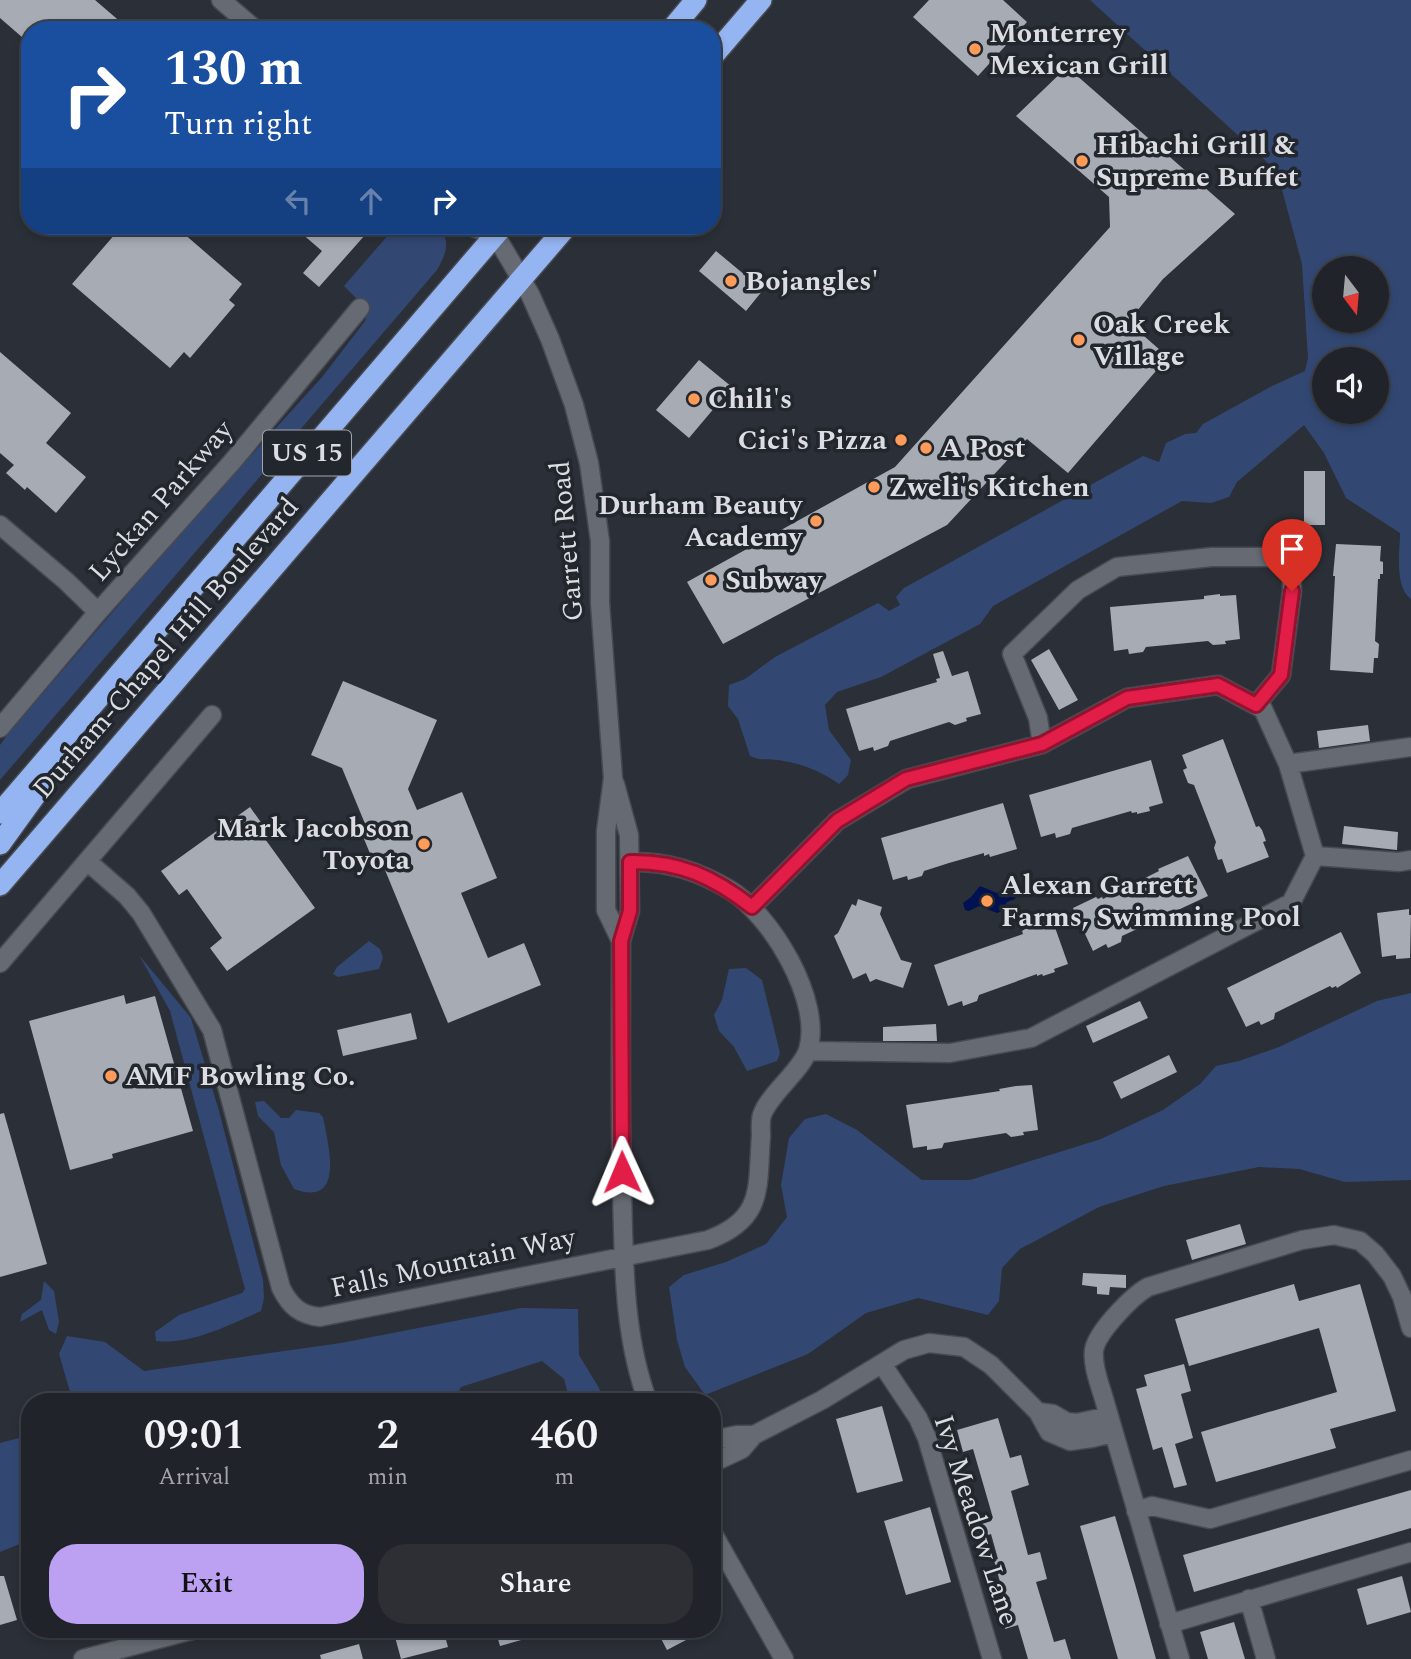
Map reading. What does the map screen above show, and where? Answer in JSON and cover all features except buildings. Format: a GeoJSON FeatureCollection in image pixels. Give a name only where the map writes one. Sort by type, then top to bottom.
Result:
{"type":"FeatureCollection","features":[{"type":"Feature","properties":{"kind":"highway"},"geometry":{"type":"LineString","coordinates":[[678,21],[696,0]]}},
{"type":"Feature","properties":{"kind":"highway"},"geometry":{"type":"LineString","coordinates":[[721,47],[761,0]]}},
{"type":"Feature","properties":{"kind":"highway","name":"Durham-Chapel Hill Boulevard"},"geometry":{"type":"LineString","coordinates":[[0,813],[491,235]]}},
{"type":"Feature","properties":{"kind":"highway","name":"Durham-Chapel Hill Boulevard"},"geometry":{"type":"LineString","coordinates":[[0,885],[559,235]]}},
{"type":"Feature","properties":{"kind":"highway"},"geometry":{"type":"LineString","coordinates":[[0,844],[61,760],[119,672]]}},
{"type":"Feature","properties":{"kind":"street"},"geometry":{"type":"LineString","coordinates":[[221,0],[246,21]]}},
{"type":"Feature","properties":{"kind":"street","name":"Garrett Road"},"geometry":{"type":"LineString","coordinates":[[499,235],[541,317],[564,373],[589,463],[600,541],[600,603],[613,778],[629,835],[630,862],[630,911],[621,941],[624,1256],[629,1327],[645,1393]]}},
{"type":"Feature","properties":{"kind":"street","name":"Lyckan Parkway"},"geometry":{"type":"LineString","coordinates":[[0,729],[98,612],[232,462],[360,308]]}},
{"type":"Feature","properties":{"kind":"street"},"geometry":{"type":"LineString","coordinates":[[0,525],[98,612]]}},
{"type":"Feature","properties":{"kind":"street"},"geometry":{"type":"LineString","coordinates":[[1042,744],[1038,718],[1012,654],[1078,590],[1117,567],[1212,557],[1291,557],[1292,591],[1281,675],[1256,705]]}},
{"type":"Feature","properties":{"kind":"street"},"geometry":{"type":"LineString","coordinates":[[752,907],[837,821],[906,779],[1042,744],[1127,698],[1218,685],[1263,709],[1289,764],[1315,856],[1291,903],[1031,1038],[950,1053],[808,1051]]}},
{"type":"Feature","properties":{"kind":"street"},"geometry":{"type":"LineString","coordinates":[[0,963],[212,715]]}},
{"type":"Feature","properties":{"kind":"street"},"geometry":{"type":"LineString","coordinates":[[1289,764],[1411,747]]}},
{"type":"Feature","properties":{"kind":"street","name":"Garrett Road"},"geometry":{"type":"LineString","coordinates":[[613,778],[606,831],[606,910],[621,941]]}},
{"type":"Feature","properties":{"kind":"street"},"geometry":{"type":"LineString","coordinates":[[1315,856],[1399,862],[1411,860]]}},
{"type":"Feature","properties":{"kind":"street","name":"Falls Mountain Way"},"geometry":{"type":"LineString","coordinates":[[87,861],[141,912],[212,1030],[281,1288],[288,1303],[307,1316],[320,1317],[624,1256]]}},
{"type":"Feature","properties":{"kind":"street"},"geometry":{"type":"LineString","coordinates":[[624,1256],[708,1240],[725,1233],[739,1222],[754,1202],[757,1192],[762,1114],[808,1051],[810,1011],[793,966],[752,907],[732,891],[686,868],[663,863],[630,862]]}},
{"type":"Feature","properties":{"kind":"street"},"geometry":{"type":"LineString","coordinates":[[1180,1659],[1094,1362],[1094,1350],[1098,1340],[1135,1295],[1147,1287],[1302,1240],[1334,1235],[1360,1241],[1375,1254],[1392,1276],[1410,1324]]}},
{"type":"Feature","properties":{"kind":"street"},"geometry":{"type":"LineString","coordinates":[[721,1438],[754,1434],[822,1400],[916,1345],[942,1343],[964,1348],[991,1365],[1038,1412],[1053,1414],[1067,1422],[1111,1424]]}},
{"type":"Feature","properties":{"kind":"street","name":"Ivy Meadow Lane"},"geometry":{"type":"LineString","coordinates":[[882,1364],[918,1418],[927,1438],[992,1659]]}},
{"type":"Feature","properties":{"kind":"street"},"geometry":{"type":"LineString","coordinates":[[721,1460],[742,1449],[754,1434]]}},
{"type":"Feature","properties":{"kind":"street"},"geometry":{"type":"LineString","coordinates":[[1136,1511],[1153,1506],[1210,1519],[1411,1460]]}},
{"type":"Feature","properties":{"kind":"street"},"geometry":{"type":"LineString","coordinates":[[721,1548],[784,1659]]}},
{"type":"Feature","properties":{"kind":"street"},"geometry":{"type":"LineString","coordinates":[[1169,1624],[1411,1552]]}},
{"type":"Feature","properties":{"kind":"street"},"geometry":{"type":"LineString","coordinates":[[1249,1599],[1266,1659]]}},
{"type":"Feature","properties":{"kind":"street"},"geometry":{"type":"LineString","coordinates":[[83,1659],[162,1638]]}},
{"type":"Feature","properties":{"kind":"shaded area"},"geometry":{"type":"Polygon","coordinates":[[[1090,0],[1411,0],[1411,599],[1400,578],[1400,533],[1346,498],[1324,453],[1304,425],[1237,482],[1229,497],[1211,503],[1182,501],[993,606],[980,624],[881,677],[837,692],[825,705],[829,730],[851,760],[848,775],[839,784],[805,766],[750,756],[738,719],[728,706],[729,685],[745,679],[775,657],[878,603],[889,611],[900,605],[896,597],[904,588],[1143,456],[1159,462],[1166,443],[1185,434],[1196,433],[1203,424],[1305,371],[1308,358],[1302,264],[1277,171],[1090,0]]]}},
{"type":"Feature","properties":{"kind":"shaded area"},"geometry":{"type":"Polygon","coordinates":[[[388,235],[444,235],[446,248],[437,270],[0,780],[0,745],[8,734],[171,544],[323,376],[365,321],[368,310],[344,286],[388,235]]]}},
{"type":"Feature","properties":{"kind":"shaded area","name":"Alexan Garrett Farms, Swimming Pool"},"geometry":{"type":"Polygon","coordinates":[[[980,886],[997,893],[1011,887],[1017,894],[1015,899],[1007,902],[1002,911],[997,913],[979,906],[965,910],[963,903],[980,886]]]}},
{"type":"Feature","properties":{"kind":"shaded area"},"geometry":{"type":"Polygon","coordinates":[[[369,941],[380,949],[383,958],[379,969],[338,977],[333,974],[337,967],[369,941]]]}},
{"type":"Feature","properties":{"kind":"shaded area"},"geometry":{"type":"Polygon","coordinates":[[[139,955],[191,1018],[219,1111],[263,1280],[264,1298],[261,1311],[210,1333],[183,1340],[156,1341],[155,1332],[179,1315],[242,1293],[245,1289],[170,1011],[139,955]]]}},
{"type":"Feature","properties":{"kind":"shaded area"},"geometry":{"type":"Polygon","coordinates":[[[746,968],[762,980],[780,1053],[777,1061],[747,1071],[734,1047],[719,1031],[714,1015],[722,1000],[729,969],[746,968]]]}},
{"type":"Feature","properties":{"kind":"shaded area"},"geometry":{"type":"Polygon","coordinates":[[[1411,993],[1411,1180],[1345,1182],[1299,1169],[1259,1167],[1164,1186],[1099,1207],[1020,1249],[1002,1268],[999,1301],[988,1315],[918,1298],[866,1313],[808,1354],[710,1393],[704,1393],[685,1367],[677,1340],[669,1287],[684,1275],[726,1262],[766,1244],[787,1217],[781,1185],[789,1138],[805,1119],[826,1114],[857,1130],[922,1180],[970,1180],[1101,1139],[1163,1110],[1200,1084],[1216,1066],[1279,1047],[1377,1001],[1411,993]]]}},
{"type":"Feature","properties":{"kind":"shaded area"},"geometry":{"type":"Polygon","coordinates":[[[264,1101],[281,1118],[289,1118],[296,1110],[319,1113],[323,1117],[330,1170],[327,1182],[321,1190],[310,1192],[294,1189],[281,1165],[274,1132],[258,1116],[255,1102],[264,1101]]]}},
{"type":"Feature","properties":{"kind":"shaded area"},"geometry":{"type":"Polygon","coordinates":[[[44,1281],[54,1291],[59,1322],[56,1334],[49,1330],[42,1310],[20,1322],[22,1314],[41,1300],[44,1281]]]}},
{"type":"Feature","properties":{"kind":"shaded area"},"geometry":{"type":"Polygon","coordinates":[[[521,1308],[578,1309],[579,1355],[601,1393],[568,1393],[564,1379],[542,1361],[461,1387],[458,1393],[70,1393],[59,1354],[67,1336],[105,1342],[144,1371],[341,1343],[521,1308]]]}},
{"type":"Feature","properties":{"kind":"shaded area"},"geometry":{"type":"Polygon","coordinates":[[[21,1437],[21,1544],[0,1552],[0,1443],[21,1437]]]}},
{"type":"Feature","properties":{"kind":"place","name":"Monterrey Mexican Grill"},"geometry":{"type":"Point","coordinates":[975,49]}},
{"type":"Feature","properties":{"kind":"place","name":"Hibachi Grill & Supreme Buffet"},"geometry":{"type":"Point","coordinates":[1082,161]}},
{"type":"Feature","properties":{"kind":"place","name":"Bojangles'"},"geometry":{"type":"Point","coordinates":[731,281]}},
{"type":"Feature","properties":{"kind":"place","name":"Oak Creek Village"},"geometry":{"type":"Point","coordinates":[1079,340]}},
{"type":"Feature","properties":{"kind":"place","name":"Chili's"},"geometry":{"type":"Point","coordinates":[694,399]}},
{"type":"Feature","properties":{"kind":"place","name":"Cici's Pizza"},"geometry":{"type":"Point","coordinates":[901,440]}},
{"type":"Feature","properties":{"kind":"place","name":"A Post"},"geometry":{"type":"Point","coordinates":[926,448]}},
{"type":"Feature","properties":{"kind":"place","name":"Zweli's Kitchen"},"geometry":{"type":"Point","coordinates":[874,487]}},
{"type":"Feature","properties":{"kind":"place","name":"Durham Beauty Academy"},"geometry":{"type":"Point","coordinates":[816,521]}},
{"type":"Feature","properties":{"kind":"place","name":"Subway"},"geometry":{"type":"Point","coordinates":[711,580]}},
{"type":"Feature","properties":{"kind":"place","name":"Mark Jacobson Toyota"},"geometry":{"type":"Point","coordinates":[424,844]}},
{"type":"Feature","properties":{"kind":"place","name":"Alexan Garrett Farms, Swimming Pool"},"geometry":{"type":"Point","coordinates":[987,901]}},
{"type":"Feature","properties":{"kind":"place","name":"AMF Bowling Co."},"geometry":{"type":"Point","coordinates":[111,1076]}},
{"type":"Feature","properties":{"kind":"route"},"geometry":{"type":"LineString","coordinates":[[622,1172],[621,941],[630,911],[630,862],[663,863],[686,868],[732,891],[752,907],[837,821],[906,779],[1042,744],[1127,698],[1218,685],[1256,705],[1281,675],[1292,591]]}}]}
